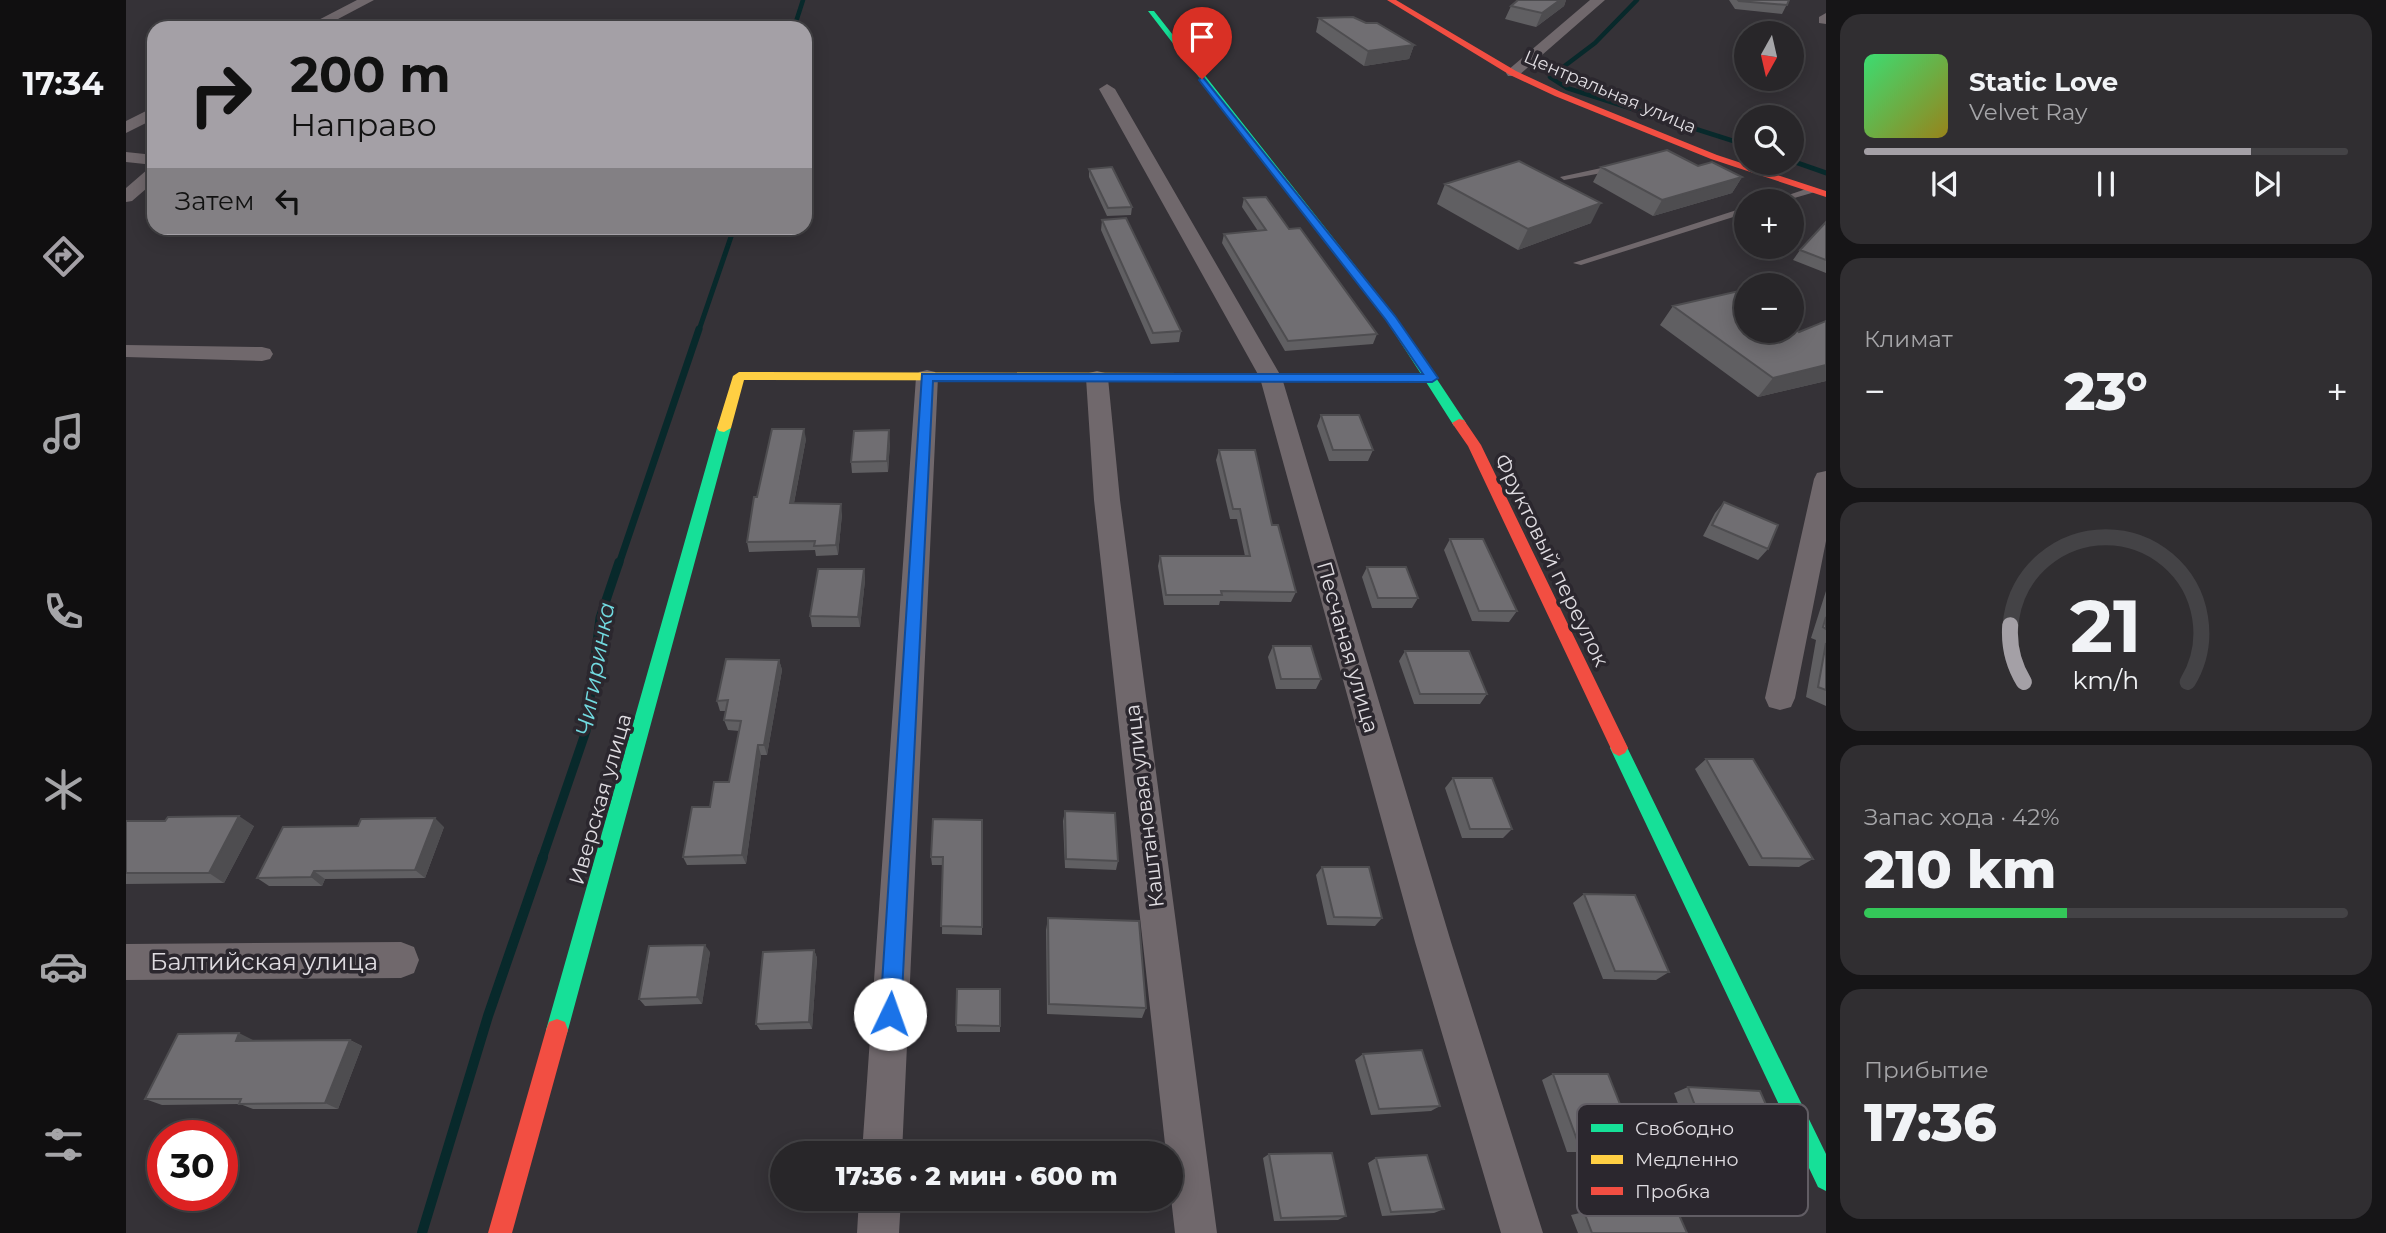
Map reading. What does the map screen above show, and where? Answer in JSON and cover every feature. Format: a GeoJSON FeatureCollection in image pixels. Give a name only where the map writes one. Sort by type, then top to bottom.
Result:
{"type":"FeatureCollection","features":[{"type":"Feature","properties":{"kind":"street"},"geometry":{"type":"LineString","coordinates":[[324,21],[367,0]]}},
{"type":"Feature","properties":{"kind":"street","name":"Центральная улица"},"geometry":{"type":"LineString","coordinates":[[1391,0],[1513,73],[1703,152],[1819,192]]}},
{"type":"Feature","properties":{"kind":"street"},"geometry":{"type":"LineString","coordinates":[[1513,73],[1598,0]]}},
{"type":"Feature","properties":{"kind":"street","name":"Фруктовый переулок"},"geometry":{"type":"LineString","coordinates":[[1151,13],[1391,318],[1474,446],[1790,1104]]}},
{"type":"Feature","properties":{"kind":"street","name":"Песчаная улица"},"geometry":{"type":"LineString","coordinates":[[1107,89],[1271,378],[1433,942],[1522,1233]]}},
{"type":"Feature","properties":{"kind":"street"},"geometry":{"type":"LineString","coordinates":[[126,128],[147,117]]}},
{"type":"Feature","properties":{"kind":"street"},"geometry":{"type":"LineString","coordinates":[[126,157],[147,159]]}},
{"type":"Feature","properties":{"kind":"street"},"geometry":{"type":"LineString","coordinates":[[126,197],[147,179]]}},
{"type":"Feature","properties":{"kind":"street"},"geometry":{"type":"LineString","coordinates":[[126,351],[262,354]]}},
{"type":"Feature","properties":{"kind":"street","name":"Иверская улица"},"geometry":{"type":"LineString","coordinates":[[500,1233],[739,376],[926,377]]}},
{"type":"Feature","properties":{"kind":"street"},"geometry":{"type":"LineString","coordinates":[[883,1141],[926,377],[1432,378]]}},
{"type":"Feature","properties":{"kind":"street","name":"Каштановая улица"},"geometry":{"type":"LineString","coordinates":[[1097,377],[1108,514],[1196,1233]]}},
{"type":"Feature","properties":{"kind":"street"},"geometry":{"type":"LineString","coordinates":[[1780,698],[1826,479]]}},
{"type":"Feature","properties":{"kind":"street","name":"Балтийская улица"},"geometry":{"type":"LineString","coordinates":[[126,962],[401,960]]}},
{"type":"Feature","properties":{"kind":"street","name":"Фруктовый переулок"},"geometry":{"type":"LineString","coordinates":[[1808,1142],[1826,1179]]}},
{"type":"Feature","properties":{"kind":"street"},"geometry":{"type":"LineString","coordinates":[[878,1233],[879,1211]]}},
{"type":"Feature","properties":{"kind":"lane"},"geometry":{"type":"LineString","coordinates":[[1678,157],[1703,152]]}},
{"type":"Feature","properties":{"kind":"lane"},"geometry":{"type":"LineString","coordinates":[[1564,177],[1627,166]]}},
{"type":"Feature","properties":{"kind":"lane"},"geometry":{"type":"LineString","coordinates":[[1578,263],[1734,214]]}},
{"type":"Feature","properties":{"kind":"building"},"geometry":{"type":"Polygon","coordinates":[[[1518,0],[1560,0],[1542,13],[1511,6],[1518,0]]]}},
{"type":"Feature","properties":{"kind":"building"},"geometry":{"type":"Polygon","coordinates":[[[1738,0],[1789,0],[1787,5],[1738,0]]]}},
{"type":"Feature","properties":{"kind":"building"},"geometry":{"type":"Polygon","coordinates":[[[1353,17],[1366,23],[1377,23],[1414,45],[1368,51],[1319,18],[1353,17]]]}},
{"type":"Feature","properties":{"kind":"building"},"geometry":{"type":"Polygon","coordinates":[[[1667,150],[1698,166],[1712,162],[1742,177],[1662,200],[1601,167],[1667,150]]]}},
{"type":"Feature","properties":{"kind":"building"},"geometry":{"type":"Polygon","coordinates":[[[1519,161],[1601,203],[1528,229],[1445,184],[1519,161]]]}},
{"type":"Feature","properties":{"kind":"building"},"geometry":{"type":"Polygon","coordinates":[[[1112,167],[1132,207],[1108,208],[1089,169],[1112,167]]]}},
{"type":"Feature","properties":{"kind":"building"},"geometry":{"type":"Polygon","coordinates":[[[1266,197],[1289,229],[1300,228],[1377,334],[1288,341],[1224,234],[1266,230],[1244,198],[1266,197]]]}},
{"type":"Feature","properties":{"kind":"building"},"geometry":{"type":"Polygon","coordinates":[[[1126,218],[1181,331],[1153,333],[1102,220],[1126,218]]]}},
{"type":"Feature","properties":{"kind":"building"},"geometry":{"type":"Polygon","coordinates":[[[1826,222],[1826,260],[1804,252],[1804,246],[1826,222]]]}},
{"type":"Feature","properties":{"kind":"building"},"geometry":{"type":"Polygon","coordinates":[[[1734,292],[1734,343],[1804,343],[1804,330],[1826,321],[1826,365],[1773,378],[1673,306],[1734,292]]]}},
{"type":"Feature","properties":{"kind":"building"},"geometry":{"type":"Polygon","coordinates":[[[1321,415],[1359,415],[1373,450],[1333,450],[1321,415]]]}},
{"type":"Feature","properties":{"kind":"building"},"geometry":{"type":"Polygon","coordinates":[[[772,429],[804,429],[790,503],[841,504],[836,545],[814,546],[815,541],[747,542],[754,497],[757,497],[772,429]]]}},
{"type":"Feature","properties":{"kind":"building"},"geometry":{"type":"Polygon","coordinates":[[[889,430],[887,461],[851,462],[854,431],[889,430]]]}},
{"type":"Feature","properties":{"kind":"building"},"geometry":{"type":"Polygon","coordinates":[[[1219,450],[1255,450],[1272,525],[1278,525],[1296,592],[1221,591],[1222,595],[1166,595],[1160,556],[1250,556],[1240,509],[1233,509],[1219,450]]]}},
{"type":"Feature","properties":{"kind":"building"},"geometry":{"type":"Polygon","coordinates":[[[1724,502],[1778,525],[1768,549],[1712,525],[1724,502]]]}},
{"type":"Feature","properties":{"kind":"building"},"geometry":{"type":"Polygon","coordinates":[[[1450,539],[1483,539],[1517,611],[1479,611],[1450,539]]]}},
{"type":"Feature","properties":{"kind":"building"},"geometry":{"type":"Polygon","coordinates":[[[1367,567],[1406,567],[1418,598],[1378,598],[1367,567]]]}},
{"type":"Feature","properties":{"kind":"building"},"geometry":{"type":"Polygon","coordinates":[[[818,569],[864,569],[858,617],[810,616],[818,569]]]}},
{"type":"Feature","properties":{"kind":"building"},"geometry":{"type":"Polygon","coordinates":[[[1826,643],[1826,690],[1818,687],[1826,643]]]}},
{"type":"Feature","properties":{"kind":"building"},"geometry":{"type":"Polygon","coordinates":[[[1273,646],[1311,646],[1321,679],[1281,679],[1273,646]]]}},
{"type":"Feature","properties":{"kind":"building"},"geometry":{"type":"Polygon","coordinates":[[[1405,651],[1469,651],[1487,694],[1420,694],[1405,651]]]}},
{"type":"Feature","properties":{"kind":"building"},"geometry":{"type":"Polygon","coordinates":[[[726,659],[779,660],[764,745],[758,745],[742,855],[683,857],[692,807],[710,807],[714,782],[729,782],[741,721],[724,720],[728,700],[717,701],[726,659]]]}},
{"type":"Feature","properties":{"kind":"building"},"geometry":{"type":"Polygon","coordinates":[[[1706,759],[1753,759],[1813,859],[1762,858],[1706,759]]]}},
{"type":"Feature","properties":{"kind":"building"},"geometry":{"type":"Polygon","coordinates":[[[1453,778],[1492,778],[1512,829],[1470,829],[1453,778]]]}},
{"type":"Feature","properties":{"kind":"building"},"geometry":{"type":"Polygon","coordinates":[[[1065,811],[1115,813],[1118,861],[1066,859],[1065,811]]]}},
{"type":"Feature","properties":{"kind":"building"},"geometry":{"type":"Polygon","coordinates":[[[239,816],[209,873],[126,873],[126,821],[165,821],[168,817],[239,816]]]}},
{"type":"Feature","properties":{"kind":"building"},"geometry":{"type":"Polygon","coordinates":[[[435,818],[415,870],[314,871],[311,877],[257,878],[283,827],[358,826],[361,819],[435,818]]]}},
{"type":"Feature","properties":{"kind":"building"},"geometry":{"type":"Polygon","coordinates":[[[933,819],[982,820],[982,927],[941,926],[943,857],[931,857],[933,819]]]}},
{"type":"Feature","properties":{"kind":"building"},"geometry":{"type":"Polygon","coordinates":[[[1322,867],[1369,867],[1382,918],[1334,917],[1322,867]]]}},
{"type":"Feature","properties":{"kind":"building"},"geometry":{"type":"Polygon","coordinates":[[[1584,894],[1635,895],[1669,972],[1615,971],[1584,894]]]}},
{"type":"Feature","properties":{"kind":"building"},"geometry":{"type":"Polygon","coordinates":[[[1048,918],[1139,921],[1146,1008],[1049,1004],[1048,918]]]}},
{"type":"Feature","properties":{"kind":"building"},"geometry":{"type":"Polygon","coordinates":[[[705,945],[697,997],[639,999],[649,946],[705,945]]]}},
{"type":"Feature","properties":{"kind":"building"},"geometry":{"type":"Polygon","coordinates":[[[814,950],[809,1022],[756,1024],[763,952],[814,950]]]}},
{"type":"Feature","properties":{"kind":"building"},"geometry":{"type":"Polygon","coordinates":[[[957,989],[1000,989],[1000,1026],[956,1025],[957,989]]]}},
{"type":"Feature","properties":{"kind":"building"},"geometry":{"type":"Polygon","coordinates":[[[239,1033],[236,1041],[350,1040],[325,1103],[239,1104],[241,1099],[145,1099],[178,1034],[239,1033]]]}},
{"type":"Feature","properties":{"kind":"building"},"geometry":{"type":"Polygon","coordinates":[[[1422,1050],[1440,1106],[1379,1109],[1363,1054],[1422,1050]]]}},
{"type":"Feature","properties":{"kind":"building"},"geometry":{"type":"Polygon","coordinates":[[[1553,1074],[1608,1074],[1620,1104],[1577,1104],[1577,1140],[1553,1074]]]}},
{"type":"Feature","properties":{"kind":"building"},"geometry":{"type":"Polygon","coordinates":[[[1688,1087],[1760,1091],[1766,1104],[1694,1104],[1688,1087]]]}},
{"type":"Feature","properties":{"kind":"building"},"geometry":{"type":"Polygon","coordinates":[[[1332,1153],[1346,1216],[1281,1218],[1269,1154],[1332,1153]]]}},
{"type":"Feature","properties":{"kind":"building"},"geometry":{"type":"Polygon","coordinates":[[[1427,1155],[1444,1209],[1391,1212],[1376,1158],[1427,1155]]]}},
{"type":"Feature","properties":{"kind":"building"},"geometry":{"type":"Polygon","coordinates":[[[1586,1216],[1680,1216],[1687,1233],[1592,1233],[1586,1216]]]}},
{"type":"Feature","properties":{"kind":"waterway","name":"Чигиринка"},"geometry":{"type":"LineString","coordinates":[[796,21],[803,0]]}},
{"type":"Feature","properties":{"kind":"waterway"},"geometry":{"type":"LineString","coordinates":[[1637,0],[1595,43],[1550,77],[1567,88],[1734,141]]}},
{"type":"Feature","properties":{"kind":"waterway"},"geometry":{"type":"LineString","coordinates":[[1804,165],[1826,173]]}},
{"type":"Feature","properties":{"kind":"waterway","name":"Чигиринка"},"geometry":{"type":"LineString","coordinates":[[699,330],[732,235]]}},
{"type":"Feature","properties":{"kind":"waterway","name":"Чигиринка"},"geometry":{"type":"LineString","coordinates":[[619,564],[699,329]]}},
{"type":"Feature","properties":{"kind":"waterway","name":"Чигиринка"},"geometry":{"type":"LineString","coordinates":[[542,859],[586,731],[600,618],[619,562]]}},
{"type":"Feature","properties":{"kind":"waterway","name":"Чигиринка"},"geometry":{"type":"LineString","coordinates":[[422,1233],[488,1016],[543,857]]}},
{"type":"Feature","properties":{"kind":"traffic: fast"},"geometry":{"type":"LineString","coordinates":[[1151,13],[1391,318],[1459,423]]}},
{"type":"Feature","properties":{"kind":"traffic: fast"},"geometry":{"type":"LineString","coordinates":[[1183,377],[1432,378]]}},
{"type":"Feature","properties":{"kind":"traffic: fast"},"geometry":{"type":"LineString","coordinates":[[557,1030],[724,428]]}},
{"type":"Feature","properties":{"kind":"traffic: fast"},"geometry":{"type":"LineString","coordinates":[[1619,748],[1790,1104]]}},
{"type":"Feature","properties":{"kind":"traffic: fast"},"geometry":{"type":"LineString","coordinates":[[1808,1142],[1826,1179]]}},
{"type":"Feature","properties":{"kind":"traffic: slow"},"geometry":{"type":"LineString","coordinates":[[724,428],[739,376],[1183,377]]}},
{"type":"Feature","properties":{"kind":"traffic: jam"},"geometry":{"type":"LineString","coordinates":[[1391,0],[1513,73],[1558,94],[1714,157],[1826,194]]}},
{"type":"Feature","properties":{"kind":"traffic: jam"},"geometry":{"type":"LineString","coordinates":[[1459,423],[1474,445],[1619,748]]}},
{"type":"Feature","properties":{"kind":"traffic: jam"},"geometry":{"type":"LineString","coordinates":[[500,1233],[557,1030]]}},
{"type":"Feature","properties":{"kind":"route"},"geometry":{"type":"LineString","coordinates":[[890,1014],[926,377],[1432,378],[1391,318],[1202,79]]}}]}
